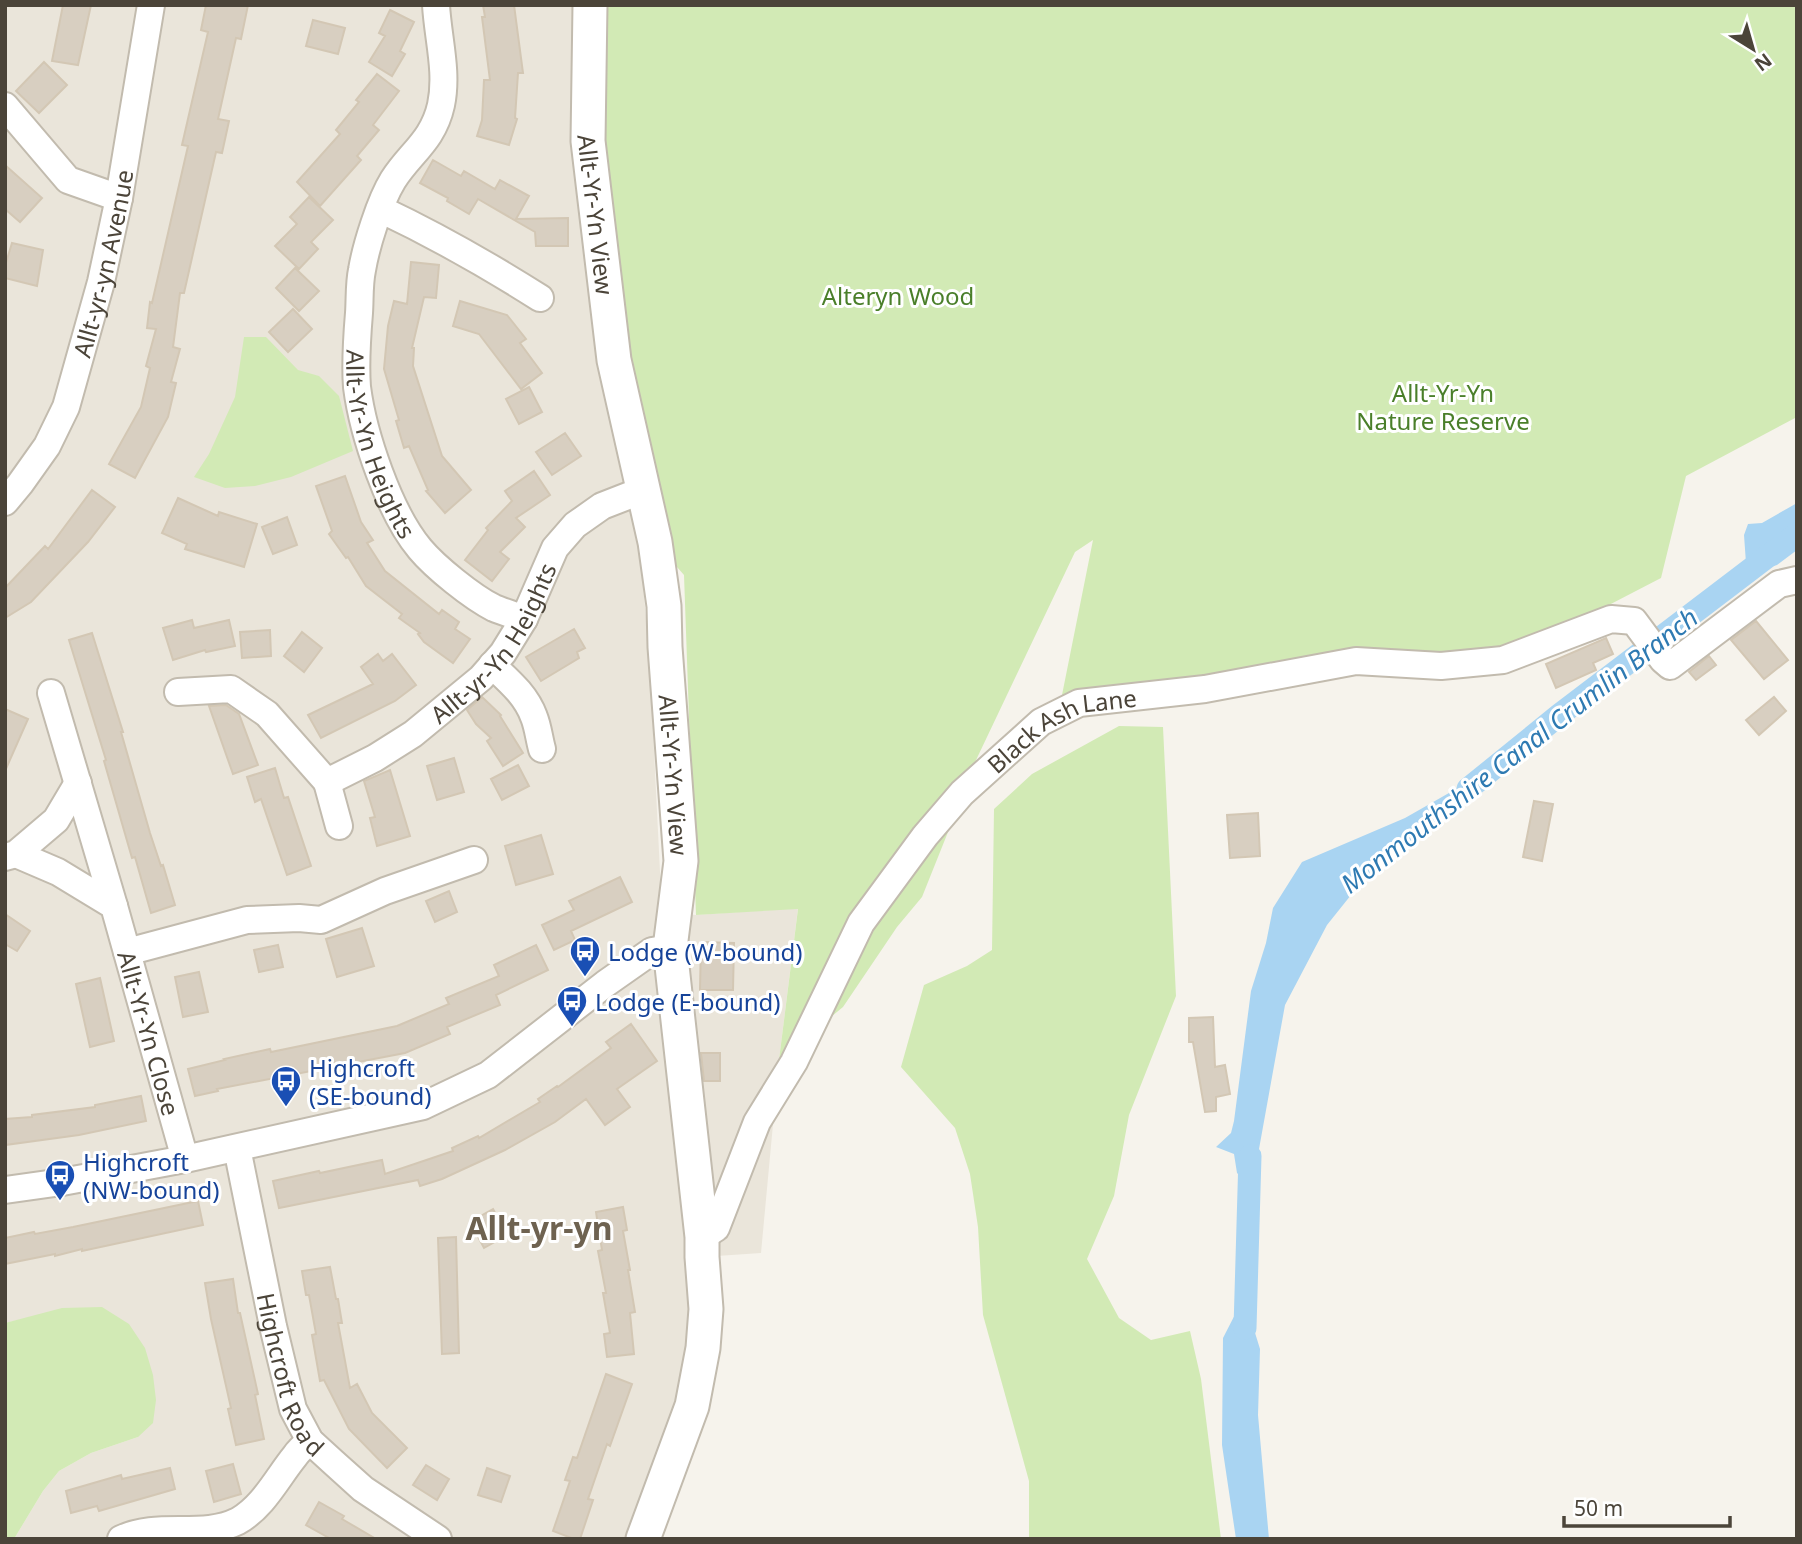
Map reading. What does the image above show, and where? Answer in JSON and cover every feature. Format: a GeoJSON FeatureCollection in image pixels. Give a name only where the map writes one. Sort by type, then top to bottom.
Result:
{"type":"FeatureCollection","features":[{"type":"Feature","properties":{"kind":"street","name":"Allt-yr-yn Avenue"},"geometry":{"type":"LineString","coordinates":[[5,502],[47,446],[66,407],[101,282],[119,198],[151,5]]}},
{"type":"Feature","properties":{"kind":"street","name":"Allt-Yr-Yn Heights"},"geometry":{"type":"LineString","coordinates":[[436,5],[442,49],[440,107],[428,138],[393,180],[380,209],[361,272],[357,386],[374,457],[403,524],[419,548],[442,570],[483,600],[524,619]]}},
{"type":"Feature","properties":{"kind":"street","name":"Allt-Yr-Yn View"},"geometry":{"type":"LineString","coordinates":[[590,5],[588,141],[614,360],[655,542],[664,606],[681,861],[670,948],[702,1237],[706,1309],[703,1348],[692,1406],[643,1539]]}},
{"type":"Feature","properties":{"kind":"street"},"geometry":{"type":"LineString","coordinates":[[5,106],[68,180],[119,198]]}},
{"type":"Feature","properties":{"kind":"street"},"geometry":{"type":"LineString","coordinates":[[380,209],[500,273],[540,298]]}},
{"type":"Feature","properties":{"kind":"street","name":"Allt-yr-Yn Heights"},"geometry":{"type":"LineString","coordinates":[[327,782],[376,758],[413,734],[481,678],[503,653],[524,619],[555,548],[575,525],[602,506],[643,490]]}},
{"type":"Feature","properties":{"kind":"street","name":"Black Ash Lane"},"geometry":{"type":"LineString","coordinates":[[702,1237],[716,1228],[757,1122],[794,1062],[861,923],[925,835],[962,793],[1041,722],[1079,703],[1205,689],[1356,661],[1441,666],[1503,660],[1611,619],[1634,621],[1670,666],[1779,584],[1797,580]]}},
{"type":"Feature","properties":{"kind":"street"},"geometry":{"type":"LineString","coordinates":[[492,665],[517,688],[527,702],[535,717],[542,749]]}},
{"type":"Feature","properties":{"kind":"street"},"geometry":{"type":"LineString","coordinates":[[178,692],[231,689],[267,714],[327,782],[339,827]]}},
{"type":"Feature","properties":{"kind":"street","name":"Allt-Yr-Yn Close"},"geometry":{"type":"LineString","coordinates":[[51,692],[185,1159]]}},
{"type":"Feature","properties":{"kind":"street"},"geometry":{"type":"LineString","coordinates":[[11,856],[56,820],[78,783]]}},
{"type":"Feature","properties":{"kind":"street"},"geometry":{"type":"LineString","coordinates":[[11,856],[58,872],[114,906]]}},
{"type":"Feature","properties":{"kind":"street"},"geometry":{"type":"LineString","coordinates":[[127,951],[247,920],[321,920],[385,891],[474,860]]}},
{"type":"Feature","properties":{"kind":"street"},"geometry":{"type":"LineString","coordinates":[[5,1190],[185,1159],[423,1107],[488,1075],[652,951],[670,948]]}},
{"type":"Feature","properties":{"kind":"street","name":"Highcroft Road"},"geometry":{"type":"LineString","coordinates":[[237,1148],[293,1409],[310,1441],[363,1489],[438,1539]]}},
{"type":"Feature","properties":{"kind":"street"},"geometry":{"type":"LineString","coordinates":[[121,1539],[156,1530],[197,1530],[221,1527],[237,1521],[256,1508],[296,1454],[310,1441]]}},
{"type":"Feature","properties":{"kind":"shaded area"},"geometry":{"type":"Polygon","coordinates":[[[5,5],[590,5],[649,650],[662,912],[696,915],[798,908],[779,1060],[761,1253],[702,1257],[706,1309],[643,1539],[14,1539],[43,1491],[59,1471],[91,1453],[138,1437],[32,1317],[5,1323],[5,5]]]}},
{"type":"Feature","properties":{"kind":"green space"},"geometry":{"type":"Polygon","coordinates":[[[590,5],[1797,5],[1797,417],[1686,476],[1661,578],[1503,660],[1205,689],[1062,695],[1093,540],[1075,552],[958,798],[948,832],[922,897],[897,927],[843,1007],[779,1060],[798,909],[696,915],[684,575],[655,542],[614,360],[590,5]]]}},
{"type":"Feature","properties":{"kind":"green space"},"geometry":{"type":"Polygon","coordinates":[[[244,337],[266,337],[298,370],[319,376],[339,396],[353,451],[291,477],[255,486],[225,488],[194,477],[209,454],[235,397],[244,337]]]}},
{"type":"Feature","properties":{"kind":"green space"},"geometry":{"type":"Polygon","coordinates":[[[1119,726],[1163,727],[1176,996],[1129,1115],[1114,1196],[1087,1259],[1119,1318],[1151,1340],[1190,1331],[1201,1379],[1221,1539],[1029,1539],[1029,1481],[983,1315],[978,1227],[970,1174],[955,1128],[901,1067],[924,985],[967,966],[992,950],[994,809],[1032,774],[1119,726]]]}},
{"type":"Feature","properties":{"kind":"green space"},"geometry":{"type":"Polygon","coordinates":[[[102,1307],[129,1324],[145,1348],[153,1375],[156,1400],[153,1423],[138,1437],[91,1453],[59,1471],[43,1491],[14,1539],[5,1539],[5,1323],[62,1308],[102,1307]]]}},
{"type":"Feature","properties":{"kind":"water"},"geometry":{"type":"Polygon","coordinates":[[[1797,503],[1797,550],[1777,565],[1741,576],[1746,563],[1744,535],[1748,524],[1762,523],[1797,503]]]}},
{"type":"Feature","properties":{"kind":"water"},"geometry":{"type":"Polygon","coordinates":[[[1490,772],[1355,890],[1327,925],[1285,1005],[1259,1149],[1249,1185],[1237,1173],[1234,1154],[1216,1147],[1231,1133],[1234,1121],[1251,991],[1266,943],[1273,908],[1302,862],[1405,818],[1490,772]]]}},
{"type":"Feature","properties":{"kind":"water"},"geometry":{"type":"Polygon","coordinates":[[[1244,1297],[1260,1349],[1258,1415],[1269,1539],[1236,1539],[1222,1445],[1223,1338],[1244,1297]]]}},
{"type":"Feature","properties":{"kind":"building"},"geometry":{"type":"Polygon","coordinates":[[[63,5],[91,5],[78,65],[52,61],[63,5]]]}},
{"type":"Feature","properties":{"kind":"building"},"geometry":{"type":"Polygon","coordinates":[[[206,5],[248,5],[241,39],[236,38],[218,119],[229,121],[222,153],[216,152],[184,293],[180,293],[173,347],[180,349],[171,382],[176,383],[168,417],[135,478],[109,464],[141,407],[150,368],[146,366],[156,329],[147,328],[150,302],[152,303],[188,146],[182,145],[208,32],[201,30],[206,5]]]}},
{"type":"Feature","properties":{"kind":"building"},"geometry":{"type":"Polygon","coordinates":[[[483,5],[514,5],[523,73],[518,73],[517,119],[509,145],[477,136],[482,120],[484,80],[490,80],[482,17],[485,17],[483,5]]]}},
{"type":"Feature","properties":{"kind":"building"},"geometry":{"type":"Polygon","coordinates":[[[390,10],[414,22],[400,51],[405,54],[392,76],[369,62],[385,36],[379,33],[390,10]]]}},
{"type":"Feature","properties":{"kind":"building"},"geometry":{"type":"Polygon","coordinates":[[[313,20],[345,28],[338,54],[306,46],[313,20]]]}},
{"type":"Feature","properties":{"kind":"building"},"geometry":{"type":"Polygon","coordinates":[[[44,62],[67,85],[39,113],[16,91],[44,62]]]}},
{"type":"Feature","properties":{"kind":"building"},"geometry":{"type":"Polygon","coordinates":[[[377,74],[399,91],[373,125],[379,130],[357,156],[361,160],[320,206],[297,182],[340,134],[336,130],[377,74]]]}},
{"type":"Feature","properties":{"kind":"building"},"geometry":{"type":"Polygon","coordinates":[[[433,160],[461,176],[464,171],[495,189],[500,180],[529,196],[516,219],[568,218],[568,246],[536,246],[535,232],[478,199],[469,214],[447,201],[448,198],[420,183],[433,160]]]}},
{"type":"Feature","properties":{"kind":"building"},"geometry":{"type":"Polygon","coordinates":[[[5,165],[42,198],[20,222],[5,209],[5,165]]]}},
{"type":"Feature","properties":{"kind":"building"},"geometry":{"type":"Polygon","coordinates":[[[309,197],[333,220],[311,242],[318,249],[299,269],[275,246],[297,224],[290,217],[309,197]]]}},
{"type":"Feature","properties":{"kind":"building"},"geometry":{"type":"Polygon","coordinates":[[[12,243],[43,250],[37,286],[5,278],[5,266],[12,243]]]}},
{"type":"Feature","properties":{"kind":"building"},"geometry":{"type":"Polygon","coordinates":[[[411,262],[439,265],[436,298],[424,297],[412,348],[413,366],[442,456],[471,490],[445,513],[426,491],[428,490],[409,446],[404,448],[384,369],[388,326],[394,301],[407,304],[411,262]]]}},
{"type":"Feature","properties":{"kind":"building"},"geometry":{"type":"Polygon","coordinates":[[[295,268],[319,291],[299,311],[276,288],[295,268]]]}},
{"type":"Feature","properties":{"kind":"building"},"geometry":{"type":"Polygon","coordinates":[[[460,301],[507,315],[526,339],[520,343],[542,373],[521,389],[479,334],[453,326],[460,301]]]}},
{"type":"Feature","properties":{"kind":"building"},"geometry":{"type":"Polygon","coordinates":[[[293,309],[312,329],[288,352],[269,332],[293,309]]]}},
{"type":"Feature","properties":{"kind":"building"},"geometry":{"type":"Polygon","coordinates":[[[529,387],[542,412],[519,424],[506,399],[529,387]]]}},
{"type":"Feature","properties":{"kind":"building"},"geometry":{"type":"Polygon","coordinates":[[[565,433],[581,456],[552,475],[536,452],[565,433]]]}},
{"type":"Feature","properties":{"kind":"building"},"geometry":{"type":"Polygon","coordinates":[[[534,471],[550,495],[516,518],[525,527],[500,552],[509,559],[492,581],[465,560],[488,530],[486,528],[512,501],[505,491],[534,471]]]}},
{"type":"Feature","properties":{"kind":"building"},"geometry":{"type":"Polygon","coordinates":[[[345,476],[361,522],[373,540],[367,543],[385,571],[439,614],[442,610],[459,622],[455,629],[470,639],[453,663],[424,642],[418,634],[420,633],[399,618],[402,614],[366,586],[348,557],[346,558],[329,534],[332,531],[316,486],[345,476]]]}},
{"type":"Feature","properties":{"kind":"building"},"geometry":{"type":"Polygon","coordinates":[[[92,490],[115,507],[88,542],[31,602],[5,618],[5,588],[45,546],[48,549],[92,490]]]}},
{"type":"Feature","properties":{"kind":"building"},"geometry":{"type":"Polygon","coordinates":[[[178,498],[218,516],[219,512],[257,524],[244,567],[185,549],[187,544],[162,533],[178,498]]]}},
{"type":"Feature","properties":{"kind":"building"},"geometry":{"type":"Polygon","coordinates":[[[287,517],[297,545],[273,554],[262,527],[287,517]]]}},
{"type":"Feature","properties":{"kind":"building"},"geometry":{"type":"Polygon","coordinates":[[[192,620],[194,628],[229,620],[235,646],[206,652],[205,650],[173,660],[163,628],[192,620]]]}},
{"type":"Feature","properties":{"kind":"building"},"geometry":{"type":"Polygon","coordinates":[[[1756,621],[1788,660],[1764,679],[1731,640],[1756,621]]]}},
{"type":"Feature","properties":{"kind":"building"},"geometry":{"type":"Polygon","coordinates":[[[574,629],[585,648],[577,652],[579,658],[541,681],[526,657],[574,629]]]}},
{"type":"Feature","properties":{"kind":"building"},"geometry":{"type":"Polygon","coordinates":[[[270,630],[271,656],[242,658],[240,632],[270,630]]]}},
{"type":"Feature","properties":{"kind":"building"},"geometry":{"type":"Polygon","coordinates":[[[302,632],[322,648],[304,672],[284,656],[302,632]]]}},
{"type":"Feature","properties":{"kind":"building"},"geometry":{"type":"Polygon","coordinates":[[[92,633],[123,732],[150,833],[175,905],[151,913],[135,857],[132,858],[104,761],[106,760],[69,640],[92,633]]]}},
{"type":"Feature","properties":{"kind":"building"},"geometry":{"type":"Polygon","coordinates":[[[1606,638],[1613,654],[1593,663],[1596,670],[1556,688],[1546,664],[1606,638]]]}},
{"type":"Feature","properties":{"kind":"building"},"geometry":{"type":"Polygon","coordinates":[[[378,654],[383,661],[392,654],[416,685],[395,701],[321,738],[308,715],[373,684],[361,667],[378,654]]]}},
{"type":"Feature","properties":{"kind":"building"},"geometry":{"type":"Polygon","coordinates":[[[1709,656],[1716,665],[1696,680],[1689,672],[1709,656]]]}},
{"type":"Feature","properties":{"kind":"building"},"geometry":{"type":"Polygon","coordinates":[[[482,697],[501,715],[523,753],[503,766],[487,741],[491,738],[476,724],[467,710],[482,697]]]}},
{"type":"Feature","properties":{"kind":"building"},"geometry":{"type":"Polygon","coordinates":[[[1774,697],[1786,711],[1759,735],[1746,720],[1774,697]]]}},
{"type":"Feature","properties":{"kind":"building"},"geometry":{"type":"Polygon","coordinates":[[[226,705],[239,714],[258,765],[233,774],[209,706],[226,705]]]}},
{"type":"Feature","properties":{"kind":"building"},"geometry":{"type":"Polygon","coordinates":[[[5,709],[28,719],[5,771],[5,709]]]}},
{"type":"Feature","properties":{"kind":"building"},"geometry":{"type":"Polygon","coordinates":[[[454,758],[464,792],[437,800],[427,766],[454,758]]]}},
{"type":"Feature","properties":{"kind":"building"},"geometry":{"type":"Polygon","coordinates":[[[518,765],[529,786],[502,800],[491,779],[518,765]]]}},
{"type":"Feature","properties":{"kind":"building"},"geometry":{"type":"Polygon","coordinates":[[[275,768],[284,798],[288,797],[311,866],[287,875],[261,799],[255,802],[247,777],[275,768]]]}},
{"type":"Feature","properties":{"kind":"building"},"geometry":{"type":"Polygon","coordinates":[[[390,770],[410,836],[377,846],[370,818],[375,817],[364,781],[390,770]]]}},
{"type":"Feature","properties":{"kind":"building"},"geometry":{"type":"Polygon","coordinates":[[[1534,801],[1553,804],[1542,861],[1523,857],[1534,801]]]}},
{"type":"Feature","properties":{"kind":"building"},"geometry":{"type":"Polygon","coordinates":[[[1258,813],[1260,856],[1230,858],[1227,815],[1258,813]]]}},
{"type":"Feature","properties":{"kind":"building"},"geometry":{"type":"Polygon","coordinates":[[[541,835],[553,874],[516,885],[505,846],[541,835]]]}},
{"type":"Feature","properties":{"kind":"building"},"geometry":{"type":"Polygon","coordinates":[[[620,877],[632,902],[571,931],[575,940],[554,950],[542,925],[574,910],[569,901],[620,877]]]}},
{"type":"Feature","properties":{"kind":"building"},"geometry":{"type":"Polygon","coordinates":[[[449,891],[457,912],[435,922],[426,901],[449,891]]]}},
{"type":"Feature","properties":{"kind":"building"},"geometry":{"type":"Polygon","coordinates":[[[5,914],[30,931],[17,951],[5,944],[5,914]]]}},
{"type":"Feature","properties":{"kind":"building"},"geometry":{"type":"Polygon","coordinates":[[[362,928],[374,966],[337,977],[326,939],[362,928]]]}},
{"type":"Feature","properties":{"kind":"building"},"geometry":{"type":"Polygon","coordinates":[[[701,942],[734,943],[733,990],[700,990],[701,942]]]}},
{"type":"Feature","properties":{"kind":"building"},"geometry":{"type":"Polygon","coordinates":[[[278,945],[283,967],[259,972],[254,950],[278,945]]]}},
{"type":"Feature","properties":{"kind":"building"},"geometry":{"type":"Polygon","coordinates":[[[536,945],[548,970],[496,995],[500,1005],[447,1027],[450,1034],[405,1053],[217,1089],[218,1091],[195,1096],[188,1069],[270,1049],[271,1052],[397,1026],[449,1004],[446,998],[499,976],[494,965],[536,945]]]}},
{"type":"Feature","properties":{"kind":"building"},"geometry":{"type":"Polygon","coordinates":[[[199,972],[208,1012],[183,1017],[175,977],[199,972]]]}},
{"type":"Feature","properties":{"kind":"building"},"geometry":{"type":"Polygon","coordinates":[[[100,978],[114,1041],[90,1047],[76,984],[100,978]]]}},
{"type":"Feature","properties":{"kind":"building"},"geometry":{"type":"Polygon","coordinates":[[[1213,1017],[1215,1067],[1225,1065],[1230,1094],[1216,1097],[1216,1111],[1205,1112],[1193,1042],[1189,1042],[1189,1018],[1213,1017]]]}},
{"type":"Feature","properties":{"kind":"building"},"geometry":{"type":"Polygon","coordinates":[[[631,1024],[657,1061],[617,1089],[630,1107],[605,1125],[586,1099],[555,1122],[505,1150],[442,1179],[420,1186],[418,1180],[279,1208],[273,1181],[382,1160],[385,1174],[453,1151],[452,1148],[478,1136],[479,1138],[540,1102],[538,1099],[611,1048],[606,1042],[631,1024]]]}},
{"type":"Feature","properties":{"kind":"building"},"geometry":{"type":"Polygon","coordinates":[[[701,1053],[720,1053],[720,1081],[704,1081],[701,1053]]]}},
{"type":"Feature","properties":{"kind":"building"},"geometry":{"type":"Polygon","coordinates":[[[141,1096],[146,1121],[79,1135],[5,1145],[5,1119],[95,1107],[141,1096]]]}},
{"type":"Feature","properties":{"kind":"building"},"geometry":{"type":"Polygon","coordinates":[[[198,1201],[203,1225],[82,1251],[5,1264],[5,1238],[198,1201]]]}},
{"type":"Feature","properties":{"kind":"building"},"geometry":{"type":"Polygon","coordinates":[[[623,1207],[627,1230],[623,1231],[635,1312],[630,1313],[634,1354],[607,1357],[604,1334],[610,1333],[598,1251],[602,1250],[596,1212],[623,1207]]]}},
{"type":"Feature","properties":{"kind":"building"},"geometry":{"type":"Polygon","coordinates":[[[493,1209],[507,1235],[484,1248],[470,1222],[493,1209]]]}},
{"type":"Feature","properties":{"kind":"building"},"geometry":{"type":"Polygon","coordinates":[[[456,1237],[459,1353],[442,1354],[438,1238],[456,1237]]]}},
{"type":"Feature","properties":{"kind":"building"},"geometry":{"type":"Polygon","coordinates":[[[330,1267],[342,1323],[338,1323],[350,1388],[357,1384],[372,1413],[407,1448],[387,1468],[349,1429],[324,1380],[320,1381],[312,1335],[316,1334],[302,1271],[330,1267]]]}},
{"type":"Feature","properties":{"kind":"building"},"geometry":{"type":"Polygon","coordinates":[[[233,1279],[238,1313],[258,1394],[255,1395],[264,1439],[236,1445],[205,1283],[233,1279]]]}},
{"type":"Feature","properties":{"kind":"building"},"geometry":{"type":"Polygon","coordinates":[[[606,1374],[632,1384],[588,1499],[593,1500],[580,1539],[574,1539],[553,1531],[570,1481],[565,1480],[573,1457],[577,1458],[606,1374]]]}},
{"type":"Feature","properties":{"kind":"building"},"geometry":{"type":"Polygon","coordinates":[[[233,1464],[241,1494],[214,1502],[206,1471],[233,1464]]]}},
{"type":"Feature","properties":{"kind":"building"},"geometry":{"type":"Polygon","coordinates":[[[426,1465],[449,1479],[437,1500],[413,1485],[426,1465]]]}},
{"type":"Feature","properties":{"kind":"building"},"geometry":{"type":"Polygon","coordinates":[[[170,1468],[175,1489],[99,1511],[97,1506],[71,1513],[66,1491],[121,1475],[122,1479],[170,1468]]]}},
{"type":"Feature","properties":{"kind":"building"},"geometry":{"type":"Polygon","coordinates":[[[487,1468],[510,1476],[501,1502],[478,1495],[487,1468]]]}},
{"type":"Feature","properties":{"kind":"building"},"geometry":{"type":"Polygon","coordinates":[[[319,1502],[376,1539],[331,1539],[306,1525],[319,1502]]]}},
{"type":"Feature","properties":{"kind":"waterway","name":"Monmouthshire Canal Crumlin Branch"},"geometry":{"type":"LineString","coordinates":[[1468,789],[1558,716],[1797,534]]}},
{"type":"Feature","properties":{"kind":"waterway","name":"Monmouthshire Canal Crumlin Branch"},"geometry":{"type":"LineString","coordinates":[[1245,1328],[1250,1156]]}},
{"type":"Feature","properties":{"kind":"place","name":"Lodge (W-bound)"},"geometry":{"type":"Point","coordinates":[585,978]}},
{"type":"Feature","properties":{"kind":"place","name":"Lodge (E-bound)"},"geometry":{"type":"Point","coordinates":[572,1028]}},
{"type":"Feature","properties":{"kind":"place","name":"Highcroft (SE-bound)"},"geometry":{"type":"Point","coordinates":[286,1108]}},
{"type":"Feature","properties":{"kind":"place","name":"Highcroft (NW-bound)"},"geometry":{"type":"Point","coordinates":[60,1202]}},
{"type":"Feature","properties":{"kind":"district","name":"Allt-yr-yn"},"geometry":{"type":"Point","coordinates":[539,1227]}},
{"type":"Feature","properties":{"kind":"park label","name":"Alteryn Wood"},"geometry":{"type":"Point","coordinates":[898,295]}},
{"type":"Feature","properties":{"kind":"park label","name":"Allt-Yr-Yn Nature Reserve"},"geometry":{"type":"Point","coordinates":[1443,406]}}]}
